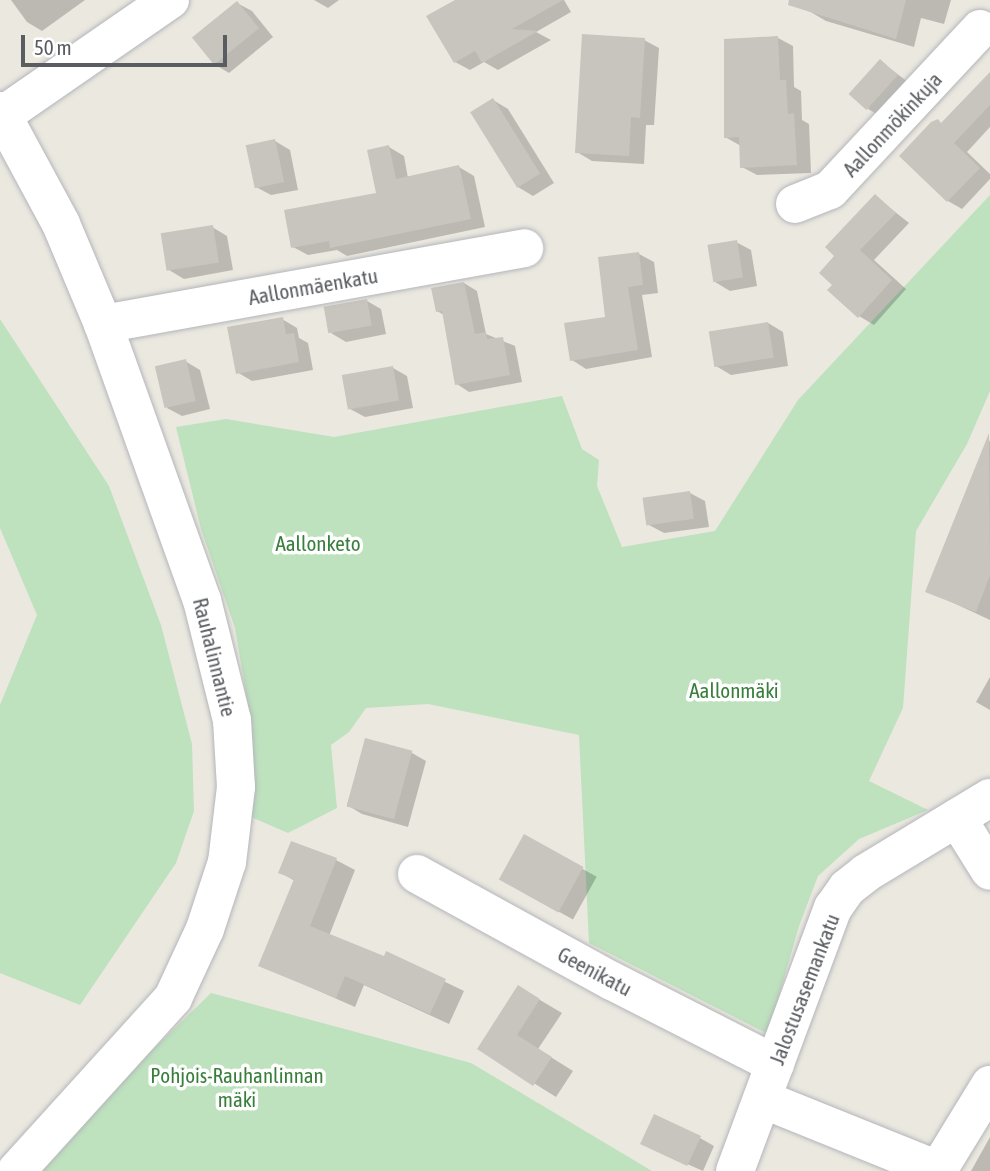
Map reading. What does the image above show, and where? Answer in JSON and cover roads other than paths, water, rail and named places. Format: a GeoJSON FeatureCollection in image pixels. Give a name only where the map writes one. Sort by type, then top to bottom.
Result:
{"type":"FeatureCollection","features":[{"type":"Feature","properties":{"kind":"street"},"geometry":{"type":"LineString","coordinates":[[2,113],[170,0]]}},
{"type":"Feature","properties":{"kind":"street","name":"Aallonmökinkuja"},"geometry":{"type":"LineString","coordinates":[[795,204],[830,190],[981,23]]}},
{"type":"Feature","properties":{"kind":"street","name":"Rauhalinnantie"},"geometry":{"type":"LineString","coordinates":[[2,113],[61,225],[103,324],[202,600],[232,720],[236,787],[227,862],[205,929],[173,998],[16,1171]]}},
{"type":"Feature","properties":{"kind":"street","name":"Aallonmäenkatu"},"geometry":{"type":"LineString","coordinates":[[103,324],[524,248]]}},
{"type":"Feature","properties":{"kind":"street","name":"Jalostusasemankatu"},"geometry":{"type":"LineString","coordinates":[[735,1171],[833,908],[847,888],[887,859],[990,798]]}},
{"type":"Feature","properties":{"kind":"street"},"geometry":{"type":"LineString","coordinates":[[957,817],[990,872]]}},
{"type":"Feature","properties":{"kind":"street","name":"Geenikatu"},"geometry":{"type":"LineString","coordinates":[[417,874],[612,981],[775,1064]]}},
{"type":"Feature","properties":{"kind":"street"},"geometry":{"type":"LineString","coordinates":[[762,1099],[938,1170],[990,1086]]}},
{"type":"Feature","properties":{"kind":"park label","name":"Aallonketo"},"geometry":{"type":"Point","coordinates":[318,543]}},
{"type":"Feature","properties":{"kind":"park label","name":"Aallonmäki"},"geometry":{"type":"Point","coordinates":[734,690]}},
{"type":"Feature","properties":{"kind":"park label","name":"Pohjois-Rauhanlinnan mäki"},"geometry":{"type":"Point","coordinates":[237,1087]}}]}
